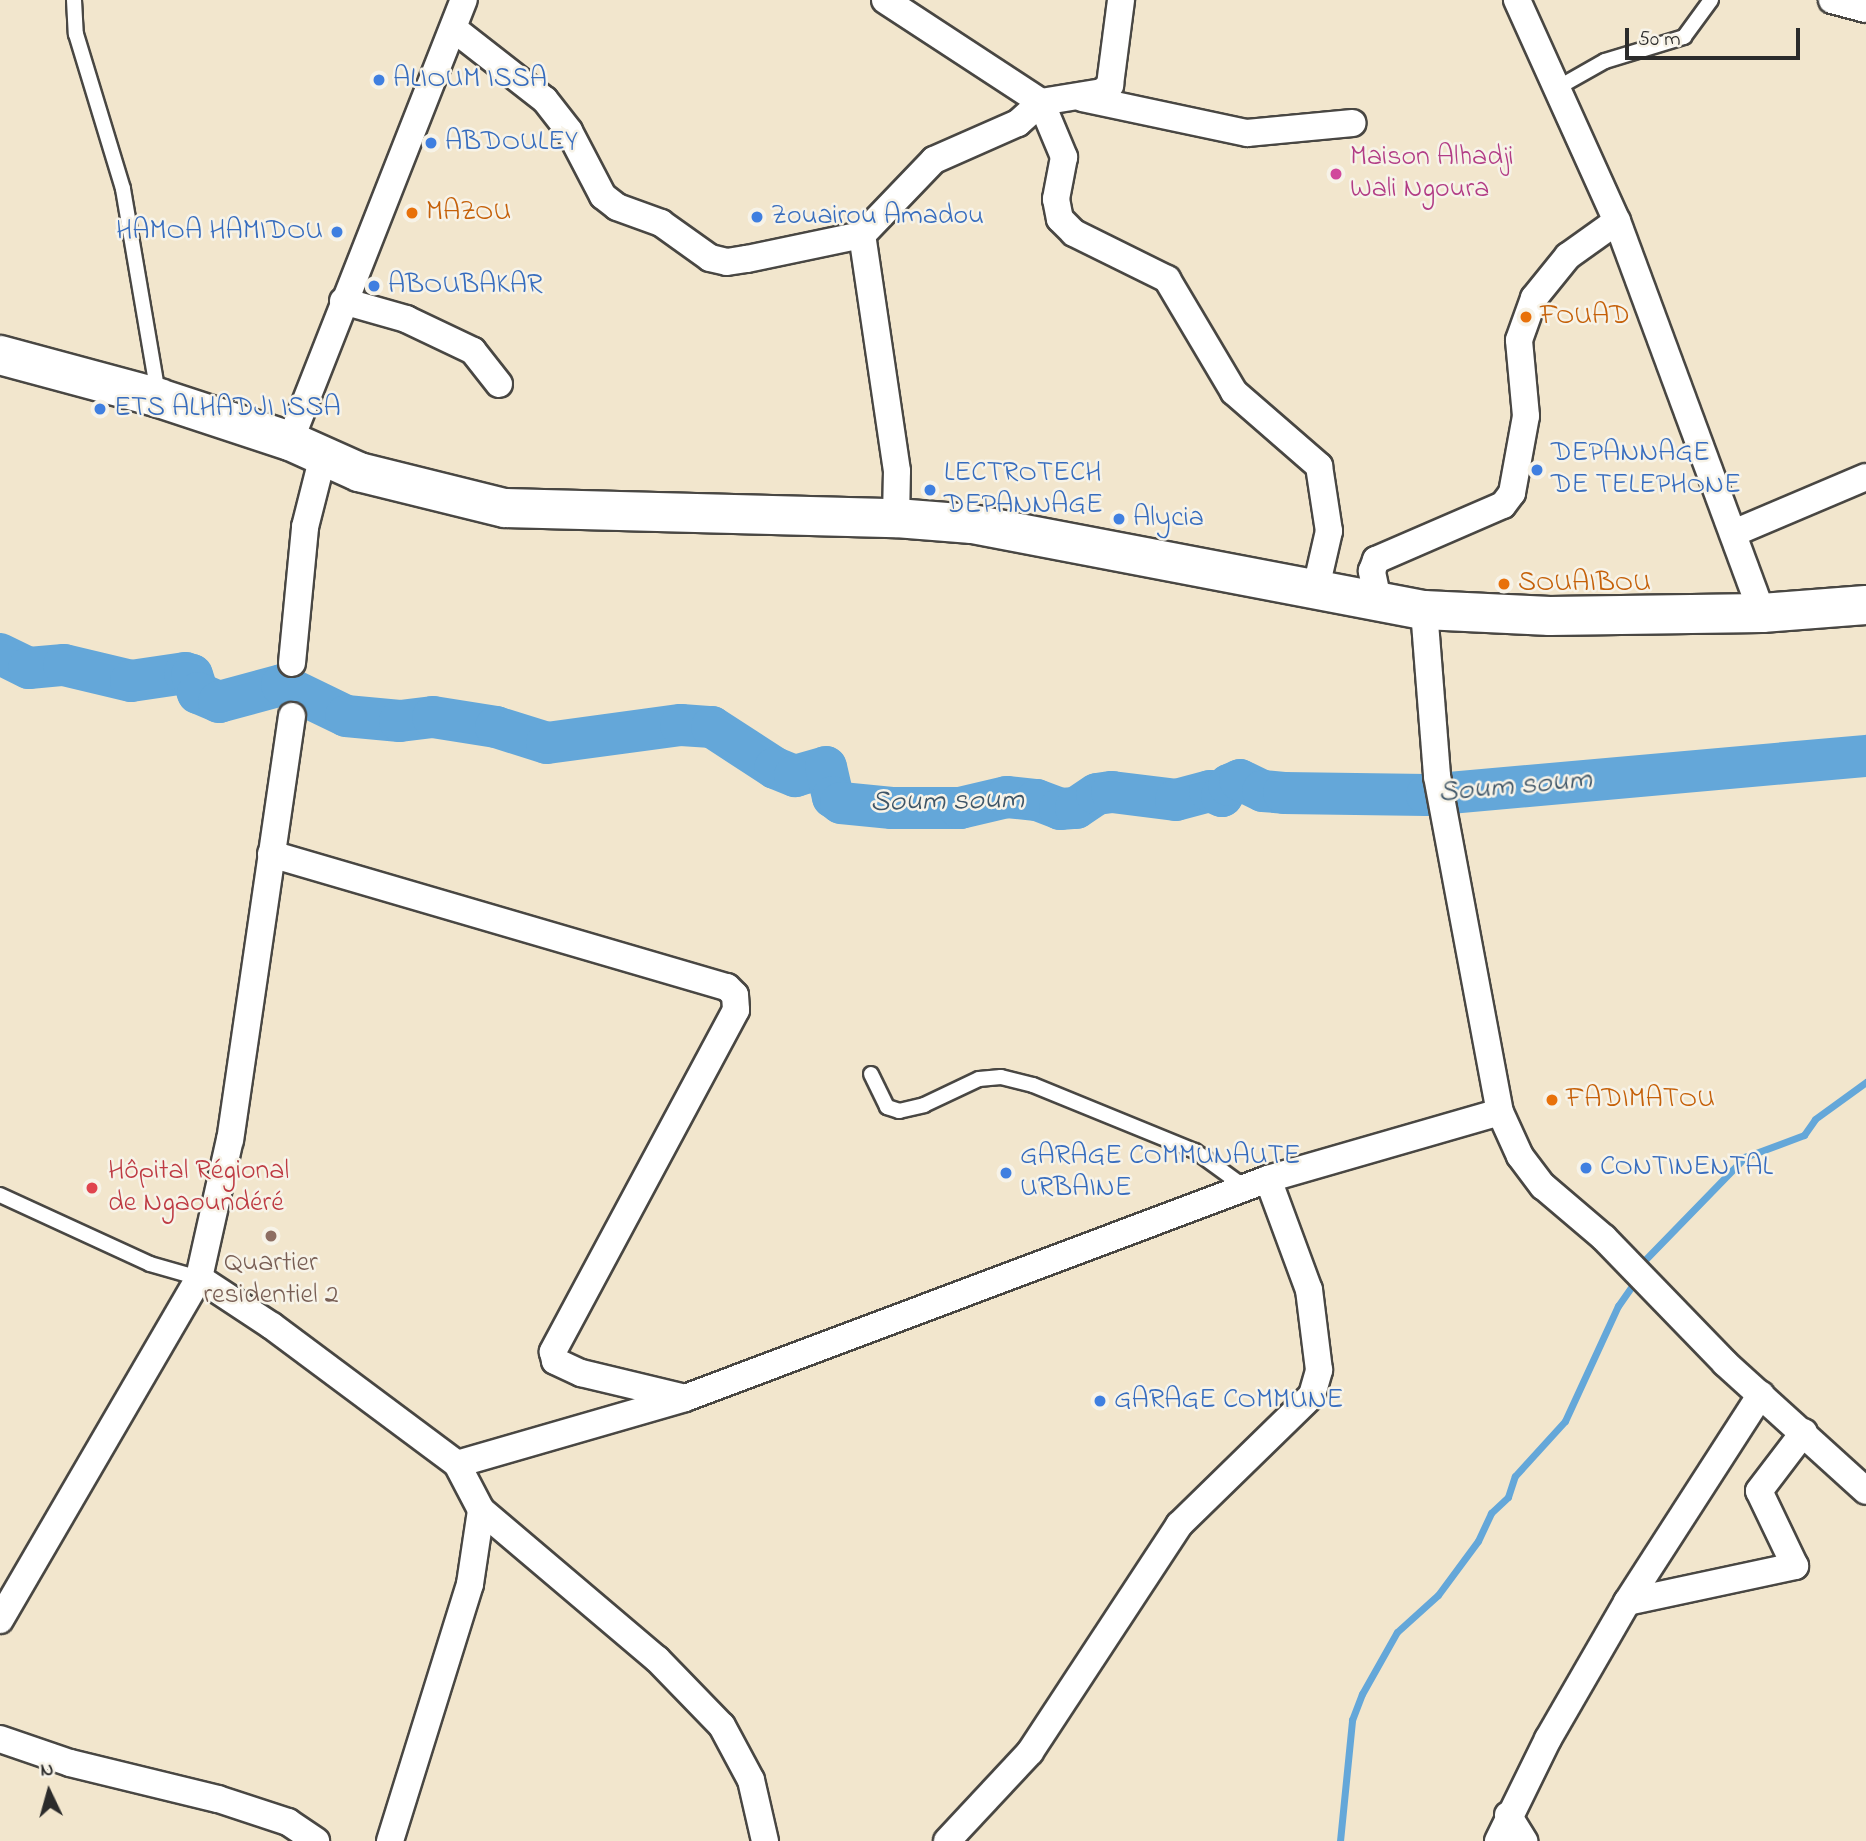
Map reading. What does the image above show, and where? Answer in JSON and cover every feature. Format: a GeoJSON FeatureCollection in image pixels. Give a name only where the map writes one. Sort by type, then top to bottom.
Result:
{"type":"FeatureCollection","features":[{"type":"Feature","properties":{"kind":"main road"},"geometry":{"type":"LineString","coordinates":[[0,355],[159,398],[306,448],[359,472],[505,508],[897,518],[972,524],[1379,605],[1424,610],[1550,616],[1762,613],[1866,605]]}},
{"type":"Feature","properties":{"kind":"street"},"geometry":{"type":"LineString","coordinates":[[292,663],[305,527],[306,448],[343,301],[464,0]]}},
{"type":"Feature","properties":{"kind":"street"},"geometry":{"type":"LineString","coordinates":[[885,0],[1041,102],[1064,156],[1056,199],[1060,219],[1074,233],[1167,279],[1234,392],[1319,467],[1329,531],[1315,592]]}},
{"type":"Feature","properties":{"kind":"street"},"geometry":{"type":"LineString","coordinates":[[454,29],[545,100],[569,131],[603,196],[617,207],[661,223],[710,258],[727,262],[862,235],[934,160],[1018,123],[1041,102],[1067,95],[1102,92],[1110,85],[1122,0]]}},
{"type":"Feature","properties":{"kind":"street"},"geometry":{"type":"LineString","coordinates":[[1517,0],[1618,221],[1762,613]]}},
{"type":"Feature","properties":{"kind":"street"},"geometry":{"type":"LineString","coordinates":[[1832,0],[1866,9]]}},
{"type":"Feature","properties":{"kind":"street"},"geometry":{"type":"LineString","coordinates":[[1067,95],[1247,133],[1353,124]]}},
{"type":"Feature","properties":{"kind":"street"},"geometry":{"type":"LineString","coordinates":[[1379,605],[1372,571],[1376,560],[1503,505],[1512,493],[1526,416],[1519,340],[1534,298],[1568,256],[1618,221]]}},
{"type":"Feature","properties":{"kind":"street"},"geometry":{"type":"LineString","coordinates":[[862,235],[897,471],[897,518]]}},
{"type":"Feature","properties":{"kind":"street"},"geometry":{"type":"LineString","coordinates":[[343,301],[406,319],[473,351],[499,384]]}},
{"type":"Feature","properties":{"kind":"street"},"geometry":{"type":"LineString","coordinates":[[1734,533],[1866,477]]}},
{"type":"Feature","properties":{"kind":"street"},"geometry":{"type":"LineString","coordinates":[[1424,610],[1437,776],[1500,1112],[1520,1156],[1543,1186],[1604,1238],[1761,1394],[1866,1491]]}},
{"type":"Feature","properties":{"kind":"street"},"geometry":{"type":"LineString","coordinates":[[0,1620],[199,1278],[230,1139],[292,716]]}},
{"type":"Feature","properties":{"kind":"street"},"geometry":{"type":"LineString","coordinates":[[271,854],[714,984],[735,995],[736,1010],[553,1352],[555,1361],[581,1373],[685,1398]]}},
{"type":"Feature","properties":{"kind":"street"},"geometry":{"type":"LineString","coordinates":[[457,1464],[685,1398],[1257,1184],[1500,1112]]}},
{"type":"Feature","properties":{"kind":"street"},"geometry":{"type":"LineString","coordinates":[[947,1841],[1030,1752],[1179,1525],[1312,1395],[1320,1370],[1308,1290],[1257,1184]]}},
{"type":"Feature","properties":{"kind":"street"},"geometry":{"type":"LineString","coordinates":[[199,1278],[272,1326],[457,1464],[481,1510],[657,1659],[722,1726],[751,1780],[765,1841]]}},
{"type":"Feature","properties":{"kind":"street"},"geometry":{"type":"LineString","coordinates":[[1498,1841],[1508,1815],[1627,1602],[1761,1394]]}},
{"type":"Feature","properties":{"kind":"street"},"geometry":{"type":"LineString","coordinates":[[1627,1602],[1795,1566],[1759,1491],[1804,1432]]}},
{"type":"Feature","properties":{"kind":"street"},"geometry":{"type":"LineString","coordinates":[[390,1841],[470,1584],[481,1510]]}},
{"type":"Feature","properties":{"kind":"street"},"geometry":{"type":"LineString","coordinates":[[0,1739],[70,1763],[218,1799],[288,1822],[316,1841]]}},
{"type":"Feature","properties":{"kind":"street"},"geometry":{"type":"LineString","coordinates":[[1508,1815],[1524,1841]]}},
{"type":"Feature","properties":{"kind":"lane"},"geometry":{"type":"LineString","coordinates":[[74,0],[76,34],[129,215],[159,398]]}},
{"type":"Feature","properties":{"kind":"lane"},"geometry":{"type":"LineString","coordinates":[[1559,87],[1605,61],[1684,37],[1711,0]]}},
{"type":"Feature","properties":{"kind":"lane"},"geometry":{"type":"LineString","coordinates":[[871,1074],[887,1107],[899,1111],[924,1105],[979,1079],[1001,1077],[1032,1084],[1195,1151],[1257,1184]]}},
{"type":"Feature","properties":{"kind":"lane"},"geometry":{"type":"LineString","coordinates":[[0,1195],[150,1264],[199,1278]]}},
{"type":"Feature","properties":{"kind":"waterway","name":"Soum soum"},"geometry":{"type":"LineString","coordinates":[[0,654],[29,668],[64,665],[131,681],[185,673],[192,675],[198,693],[219,702],[282,685],[346,716],[400,721],[433,717],[496,727],[547,743],[681,725],[712,727],[775,768],[795,776],[826,767],[833,797],[841,803],[892,808],[960,808],[1007,797],[1037,800],[1060,809],[1076,808],[1097,794],[1112,792],[1176,800],[1210,791],[1222,796],[1229,785],[1240,780],[1263,791],[1284,793],[1427,795],[1866,756]]}},
{"type":"Feature","properties":{"kind":"waterway"},"geometry":{"type":"LineString","coordinates":[[1640,1265],[1745,1157],[1804,1135],[1815,1119],[1866,1082]]}},
{"type":"Feature","properties":{"kind":"waterway"},"geometry":{"type":"LineString","coordinates":[[1340,1841],[1352,1720],[1362,1694],[1397,1632],[1438,1595],[1478,1541],[1491,1513],[1508,1497],[1515,1476],[1565,1421],[1618,1306],[1636,1280]]}},
{"type":"Feature","properties":{"kind":"place","name":"ALIOUM ISSA"},"geometry":{"type":"Point","coordinates":[379,80]}},
{"type":"Feature","properties":{"kind":"place","name":"ABDOULEY"},"geometry":{"type":"Point","coordinates":[431,143]}},
{"type":"Feature","properties":{"kind":"place","name":"Maison Alhadji Wali Ngoura"},"geometry":{"type":"Point","coordinates":[1336,174]}},
{"type":"Feature","properties":{"kind":"place","name":"MAZOU"},"geometry":{"type":"Point","coordinates":[412,213]}},
{"type":"Feature","properties":{"kind":"place","name":"Zouairou Amadou"},"geometry":{"type":"Point","coordinates":[757,217]}},
{"type":"Feature","properties":{"kind":"place","name":"HAMOA HAMIDOU"},"geometry":{"type":"Point","coordinates":[337,232]}},
{"type":"Feature","properties":{"kind":"place","name":"ABOUBAKAR"},"geometry":{"type":"Point","coordinates":[374,286]}},
{"type":"Feature","properties":{"kind":"place","name":"FOUAD"},"geometry":{"type":"Point","coordinates":[1526,317]}},
{"type":"Feature","properties":{"kind":"place","name":"ETS ALHADJI ISSA"},"geometry":{"type":"Point","coordinates":[100,409]}},
{"type":"Feature","properties":{"kind":"place","name":"DEPANNAGE DE TELEPHONE"},"geometry":{"type":"Point","coordinates":[1537,470]}},
{"type":"Feature","properties":{"kind":"place","name":"LECTROTECH DEPANNAGE"},"geometry":{"type":"Point","coordinates":[930,490]}},
{"type":"Feature","properties":{"kind":"place","name":"Alycia"},"geometry":{"type":"Point","coordinates":[1119,519]}},
{"type":"Feature","properties":{"kind":"place","name":"SOUAIBOU"},"geometry":{"type":"Point","coordinates":[1504,584]}},
{"type":"Feature","properties":{"kind":"place","name":"FADIMATOU"},"geometry":{"type":"Point","coordinates":[1552,1100]}},
{"type":"Feature","properties":{"kind":"place","name":"CONTINENTAL"},"geometry":{"type":"Point","coordinates":[1586,1168]}},
{"type":"Feature","properties":{"kind":"place","name":"GARAGE COMMUNAUTE URBAINE"},"geometry":{"type":"Point","coordinates":[1006,1173]}},
{"type":"Feature","properties":{"kind":"place","name":"Hôpital Régional de Ngaoundéré"},"geometry":{"type":"Point","coordinates":[92,1188]}},
{"type":"Feature","properties":{"kind":"place","name":"Quartier residentiel 2"},"geometry":{"type":"Point","coordinates":[271,1236]}},
{"type":"Feature","properties":{"kind":"place","name":"GARAGE COMMUNE"},"geometry":{"type":"Point","coordinates":[1100,1401]}}]}
